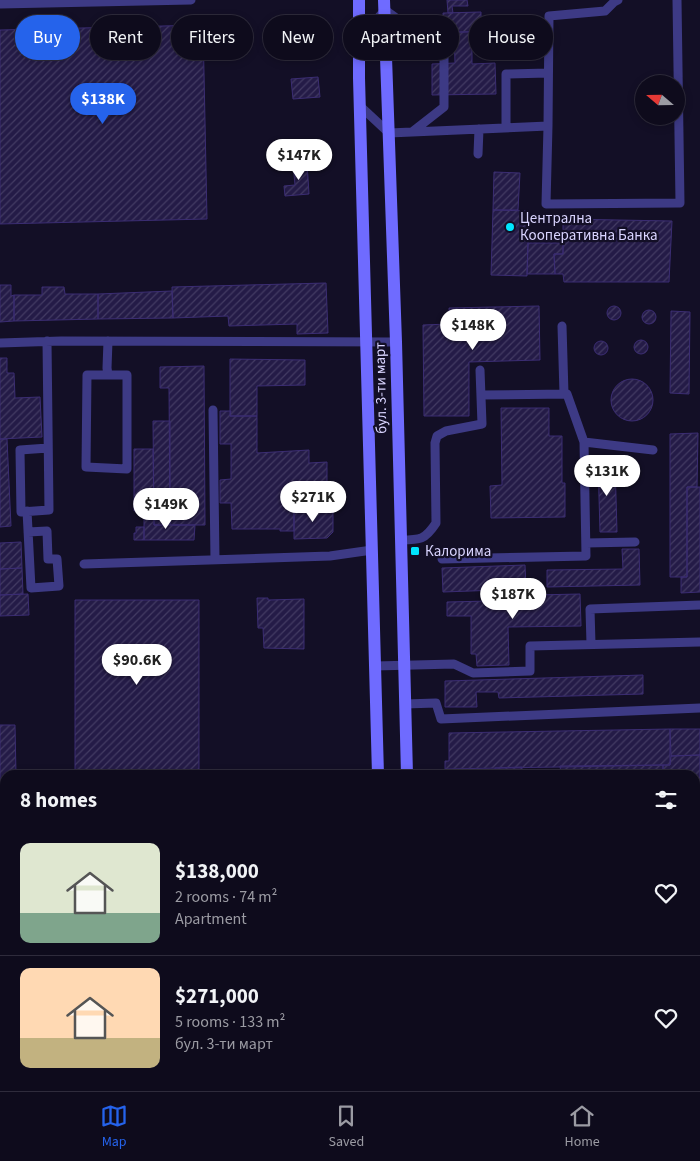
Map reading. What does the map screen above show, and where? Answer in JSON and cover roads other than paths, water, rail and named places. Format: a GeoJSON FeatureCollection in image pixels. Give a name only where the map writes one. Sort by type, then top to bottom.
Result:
{"type":"FeatureCollection","features":[{"type":"Feature","properties":{"kind":"main road","name":"бул. 3-ти март"},"geometry":{"type":"LineString","coordinates":[[359,0],[359,15]]}},
{"type":"Feature","properties":{"kind":"main road","name":"бул. 3-ти март"},"geometry":{"type":"LineString","coordinates":[[384,5],[396,342],[407,770]]}},
{"type":"Feature","properties":{"kind":"main road","name":"бул. 3-ти март"},"geometry":{"type":"LineString","coordinates":[[359,60],[378,770]]}},
{"type":"Feature","properties":{"kind":"lane"},"geometry":{"type":"LineString","coordinates":[[0,4],[191,0]]}},
{"type":"Feature","properties":{"kind":"lane"},"geometry":{"type":"LineString","coordinates":[[618,0],[605,11],[549,16],[546,204],[680,203],[677,0]]}},
{"type":"Feature","properties":{"kind":"lane"},"geometry":{"type":"LineString","coordinates":[[384,5],[444,53],[444,107],[412,132]]}},
{"type":"Feature","properties":{"kind":"lane"},"geometry":{"type":"LineString","coordinates":[[506,128],[506,74],[548,73]]}},
{"type":"Feature","properties":{"kind":"lane"},"geometry":{"type":"LineString","coordinates":[[360,106],[389,133],[548,126]]}},
{"type":"Feature","properties":{"kind":"lane"},"geometry":{"type":"LineString","coordinates":[[478,154],[479,129]]}},
{"type":"Feature","properties":{"kind":"lane"},"geometry":{"type":"LineString","coordinates":[[562,326],[564,394]]}},
{"type":"Feature","properties":{"kind":"lane"},"geometry":{"type":"LineString","coordinates":[[0,344],[47,341],[396,342]]}},
{"type":"Feature","properties":{"kind":"lane"},"geometry":{"type":"LineString","coordinates":[[47,341],[49,510],[21,512],[20,450],[48,448]]}},
{"type":"Feature","properties":{"kind":"lane"},"geometry":{"type":"LineString","coordinates":[[108,341],[106,368],[108,375]]}},
{"type":"Feature","properties":{"kind":"lane"},"geometry":{"type":"LineString","coordinates":[[401,540],[421,540],[430,533],[436,523],[435,443],[437,436],[446,431],[482,424],[480,370]]}},
{"type":"Feature","properties":{"kind":"lane"},"geometry":{"type":"LineString","coordinates":[[87,375],[108,375],[127,375],[127,469],[86,467],[87,375]]}},
{"type":"Feature","properties":{"kind":"lane"},"geometry":{"type":"LineString","coordinates":[[442,559],[586,556],[584,442],[567,394],[481,395]]}},
{"type":"Feature","properties":{"kind":"lane"},"geometry":{"type":"LineString","coordinates":[[213,410],[215,560]]}},
{"type":"Feature","properties":{"kind":"lane"},"geometry":{"type":"LineString","coordinates":[[584,442],[653,450]]}},
{"type":"Feature","properties":{"kind":"lane"},"geometry":{"type":"LineString","coordinates":[[27,511],[28,532],[31,588],[59,586],[57,558],[48,559],[47,531],[28,532]]}},
{"type":"Feature","properties":{"kind":"lane"},"geometry":{"type":"LineString","coordinates":[[586,543],[636,542]]}},
{"type":"Feature","properties":{"kind":"lane"},"geometry":{"type":"LineString","coordinates":[[84,564],[330,556],[372,550]]}},
{"type":"Feature","properties":{"kind":"lane"},"geometry":{"type":"LineString","coordinates":[[591,644],[590,609],[700,605]]}},
{"type":"Feature","properties":{"kind":"lane"},"geometry":{"type":"LineString","coordinates":[[375,666],[454,664],[473,673],[530,671],[530,646],[700,642]]}},
{"type":"Feature","properties":{"kind":"lane"},"geometry":{"type":"LineString","coordinates":[[405,704],[436,703],[441,719],[700,708]]}},
{"type":"Feature","properties":{"kind":"place","name":"Централна Кооперативна Банка"},"geometry":{"type":"Point","coordinates":[510,227]}},
{"type":"Feature","properties":{"kind":"place","name":"Калорима"},"geometry":{"type":"Point","coordinates":[415,551]}}]}
